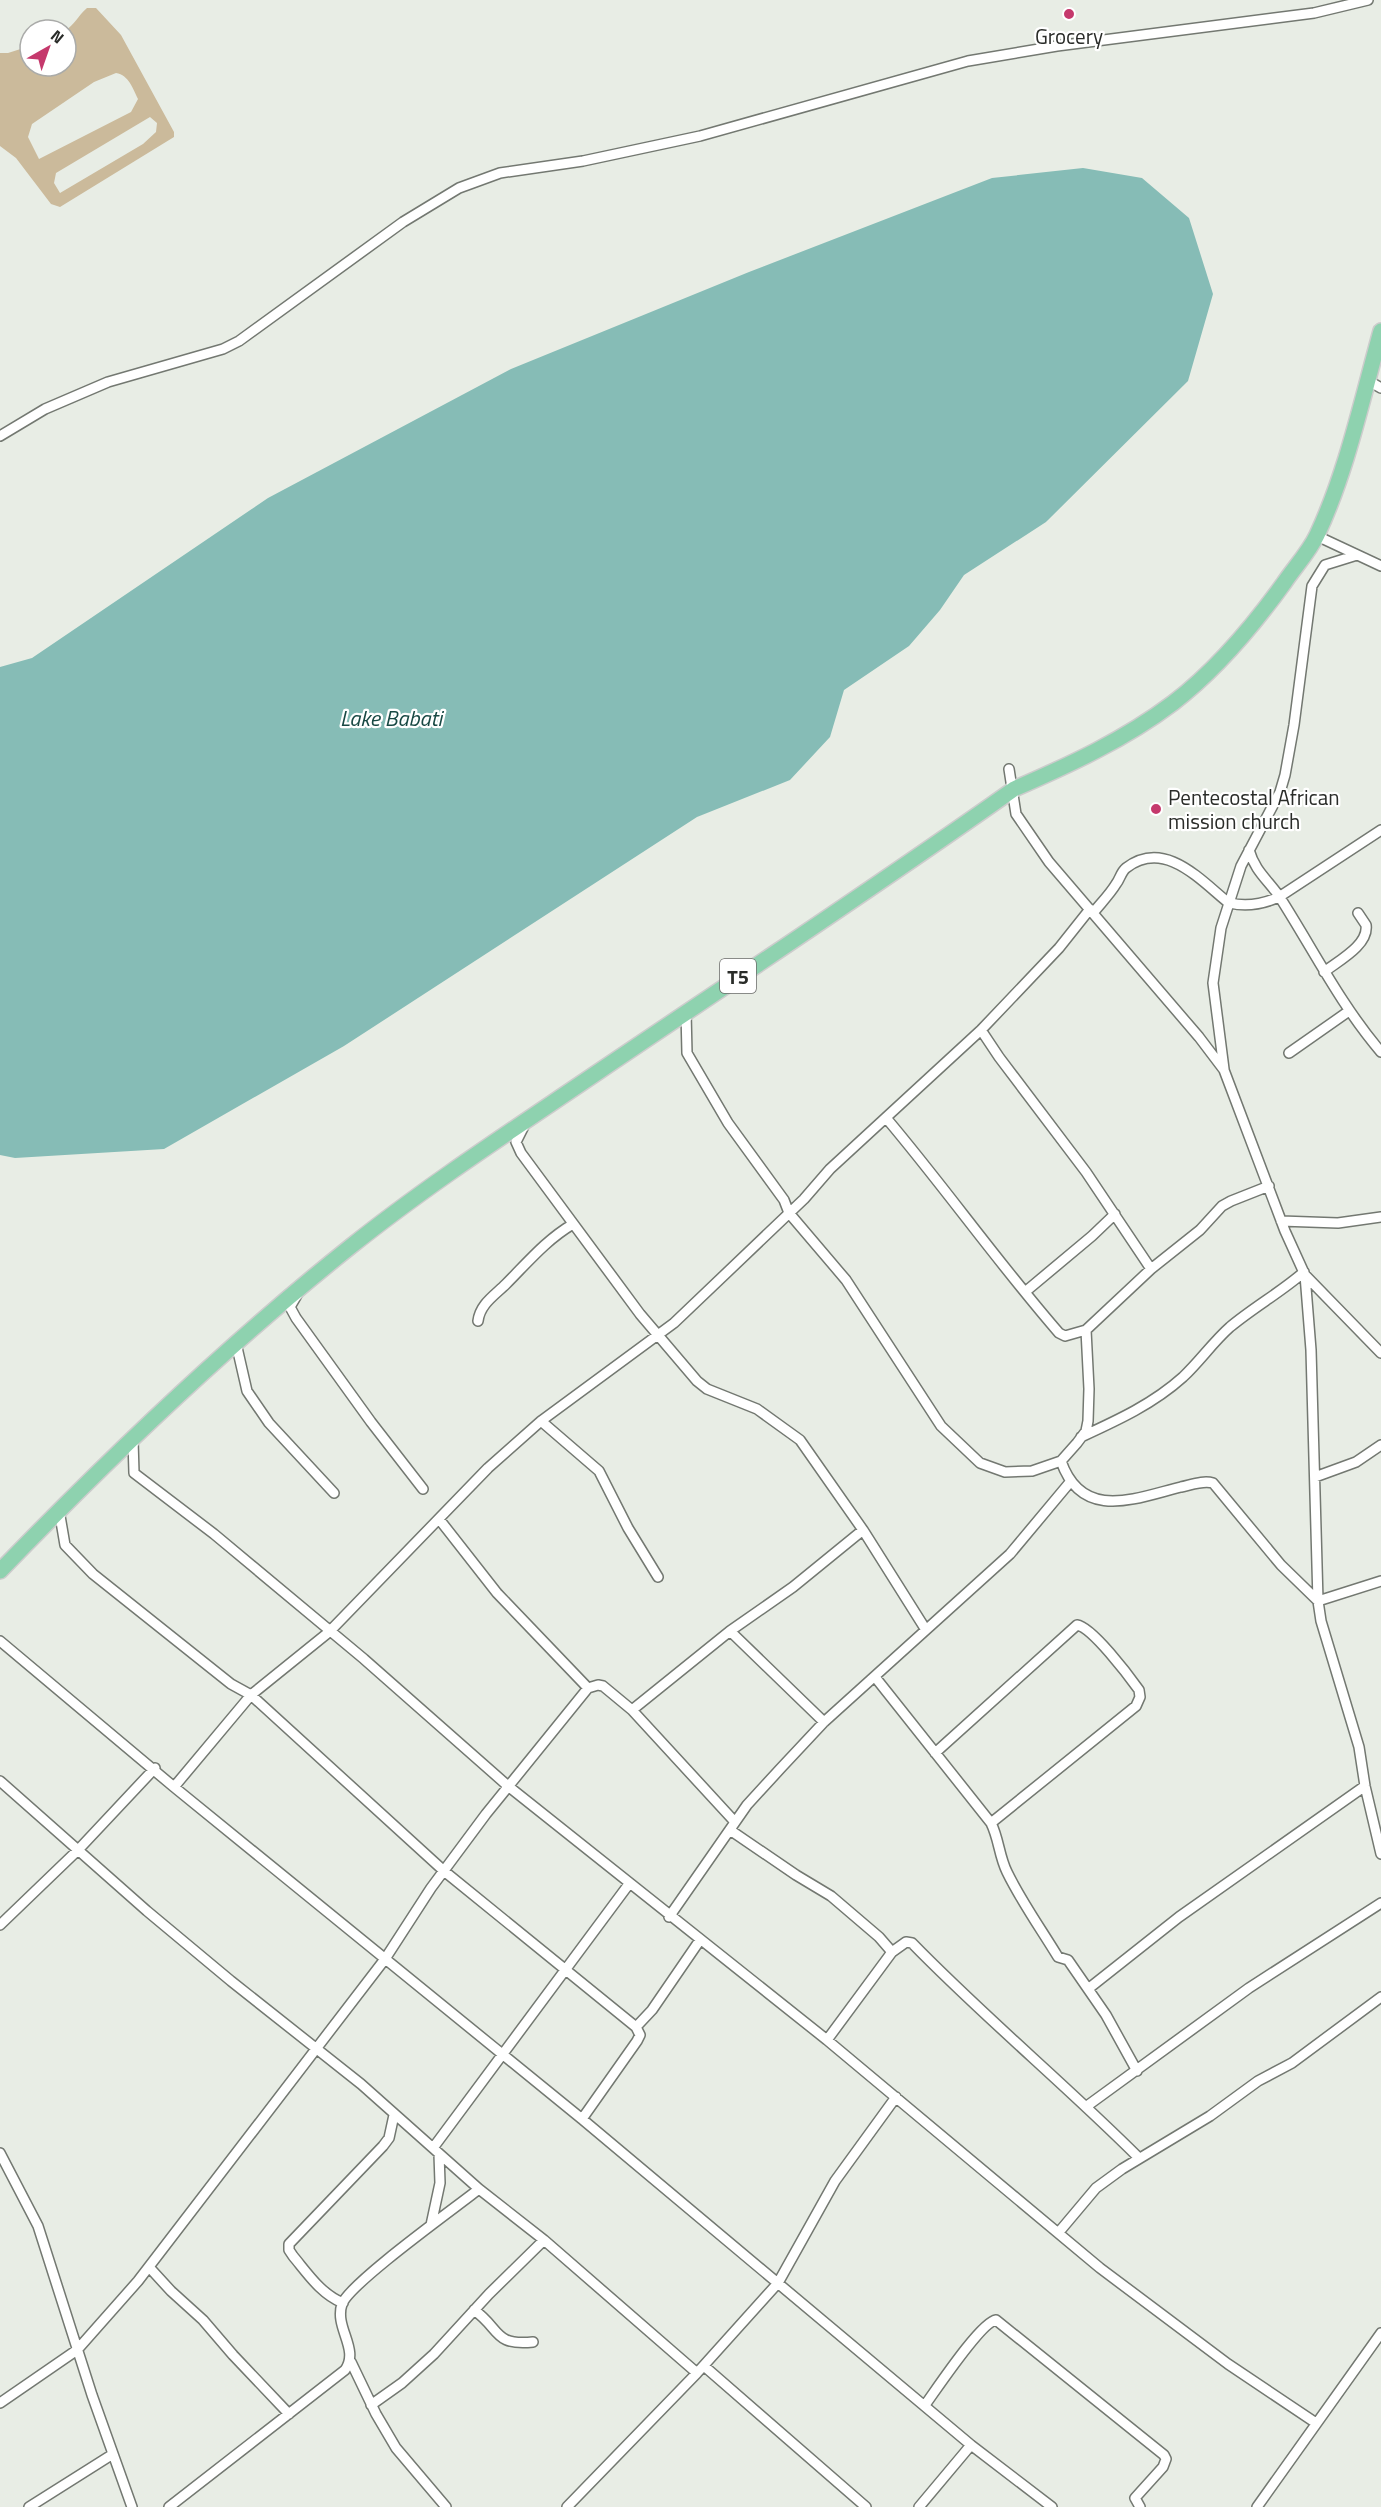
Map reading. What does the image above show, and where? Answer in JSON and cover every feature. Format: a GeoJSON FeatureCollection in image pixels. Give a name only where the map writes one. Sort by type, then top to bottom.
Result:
{"type":"FeatureCollection","features":[{"type":"Feature","properties":{"kind":"highway","name":"T5"},"geometry":{"type":"LineString","coordinates":[[0,1571],[59,1510],[236,1343],[303,1285],[401,1209],[528,1119],[1014,789],[1077,761],[1138,727],[1174,702],[1217,662],[1263,612],[1317,537],[1340,474],[1381,331]]}},
{"type":"Feature","properties":{"kind":"street"},"geometry":{"type":"LineString","coordinates":[[0,436],[45,409],[108,382],[223,349],[239,341],[404,222],[459,189],[500,173],[583,161],[700,136],[968,61],[1058,46],[1314,13],[1368,0]]}},
{"type":"Feature","properties":{"kind":"street"},"geometry":{"type":"LineString","coordinates":[[1367,380],[1381,388]]}},
{"type":"Feature","properties":{"kind":"street"},"geometry":{"type":"LineString","coordinates":[[1317,537],[1381,566]]}},
{"type":"Feature","properties":{"kind":"street"},"geometry":{"type":"LineString","coordinates":[[1356,555],[1325,566],[1312,586],[1294,726],[1285,775],[1280,792],[1249,850],[1230,904],[1216,949],[1213,982],[1224,1070],[1281,1221],[1305,1273],[1381,1353]]}},
{"type":"Feature","properties":{"kind":"street"},"geometry":{"type":"LineString","coordinates":[[1010,769],[1016,814],[1049,862],[1224,1070]]}},
{"type":"Feature","properties":{"kind":"street"},"geometry":{"type":"LineString","coordinates":[[174,1787],[251,1695],[329,1632],[488,1468],[541,1421],[658,1336],[804,1199],[830,1169],[887,1119],[981,1030],[1059,948],[1116,884],[1125,869],[1141,861],[1171,859],[1230,904],[1246,905],[1279,897],[1381,830]]}},
{"type":"Feature","properties":{"kind":"street"},"geometry":{"type":"LineString","coordinates":[[1249,850],[1255,868],[1279,897],[1349,1011],[1381,1052]]}},
{"type":"Feature","properties":{"kind":"street"},"geometry":{"type":"LineString","coordinates":[[1324,972],[1351,951],[1365,935],[1366,925],[1358,913]]}},
{"type":"Feature","properties":{"kind":"street"},"geometry":{"type":"LineString","coordinates":[[1289,1053],[1349,1011]]}},
{"type":"Feature","properties":{"kind":"street"},"geometry":{"type":"LineString","coordinates":[[686,1012],[687,1053],[728,1123],[784,1200],[789,1213],[846,1280],[941,1426],[980,1463],[1005,1472],[1032,1471],[1061,1461],[1081,1437],[1088,1421],[1086,1330]]}},
{"type":"Feature","properties":{"kind":"street"},"geometry":{"type":"LineString","coordinates":[[981,1030],[1086,1172],[1151,1269]]}},
{"type":"Feature","properties":{"kind":"street"},"geometry":{"type":"LineString","coordinates":[[528,1119],[516,1142],[526,1160],[658,1336],[697,1381],[707,1389],[757,1409],[800,1440],[863,1530],[926,1630]]}},
{"type":"Feature","properties":{"kind":"street"},"geometry":{"type":"LineString","coordinates":[[887,1119],[931,1170],[1025,1292],[1059,1333],[1065,1336],[1086,1330],[1151,1269],[1182,1246],[1222,1206],[1269,1186]]}},
{"type":"Feature","properties":{"kind":"street"},"geometry":{"type":"LineString","coordinates":[[1025,1292],[1115,1214]]}},
{"type":"Feature","properties":{"kind":"street"},"geometry":{"type":"LineString","coordinates":[[1281,1221],[1338,1223],[1381,1217]]}},
{"type":"Feature","properties":{"kind":"street"},"geometry":{"type":"LineString","coordinates":[[478,1321],[479,1314],[488,1301],[527,1260],[553,1237],[573,1224]]}},
{"type":"Feature","properties":{"kind":"street"},"geometry":{"type":"LineString","coordinates":[[1081,1437],[1133,1413],[1166,1392],[1230,1327],[1305,1273]]}},
{"type":"Feature","properties":{"kind":"street"},"geometry":{"type":"LineString","coordinates":[[1305,1273],[1311,1350],[1318,1601],[1321,1621],[1359,1747],[1365,1786],[1381,1854]]}},
{"type":"Feature","properties":{"kind":"street"},"geometry":{"type":"LineString","coordinates":[[303,1285],[290,1307],[296,1318],[423,1489]]}},
{"type":"Feature","properties":{"kind":"street"},"geometry":{"type":"LineString","coordinates":[[236,1343],[247,1391],[269,1423],[334,1492]]}},
{"type":"Feature","properties":{"kind":"street"},"geometry":{"type":"LineString","coordinates":[[541,1421],[599,1471],[628,1528],[658,1577]]}},
{"type":"Feature","properties":{"kind":"street"},"geometry":{"type":"LineString","coordinates":[[133,1440],[134,1473],[214,1534],[508,1786],[669,1917],[827,2040],[1100,2268],[1228,2364],[1316,2423]]}},
{"type":"Feature","properties":{"kind":"street"},"geometry":{"type":"LineString","coordinates":[[1314,1477],[1356,1462],[1381,1446]]}},
{"type":"Feature","properties":{"kind":"street"},"geometry":{"type":"LineString","coordinates":[[1061,1461],[1071,1481],[1082,1491],[1095,1499],[1115,1503],[1198,1483],[1213,1483],[1281,1565],[1318,1601]]}},
{"type":"Feature","properties":{"kind":"street"},"geometry":{"type":"LineString","coordinates":[[669,1917],[755,1796],[824,1722],[1010,1554],[1071,1481]]}},
{"type":"Feature","properties":{"kind":"street"},"geometry":{"type":"LineString","coordinates":[[59,1510],[66,1545],[93,1574],[231,1684],[251,1695],[444,1871],[636,2027],[640,2035],[638,2041],[582,2119]]}},
{"type":"Feature","properties":{"kind":"street"},"geometry":{"type":"LineString","coordinates":[[439,1519],[497,1593],[588,1688]]}},
{"type":"Feature","properties":{"kind":"street"},"geometry":{"type":"LineString","coordinates":[[632,1710],[730,1631],[793,1587],[863,1530]]}},
{"type":"Feature","properties":{"kind":"street"},"geometry":{"type":"LineString","coordinates":[[1318,1601],[1381,1581]]}},
{"type":"Feature","properties":{"kind":"street"},"geometry":{"type":"LineString","coordinates":[[935,1753],[1077,1625],[1085,1628],[1113,1657],[1139,1690],[1140,1697],[1136,1706],[991,1823]]}},
{"type":"Feature","properties":{"kind":"street"},"geometry":{"type":"LineString","coordinates":[[730,1631],[824,1722]]}},
{"type":"Feature","properties":{"kind":"street"},"geometry":{"type":"LineString","coordinates":[[0,1641],[155,1768],[174,1787],[582,2119],[971,2445],[1052,2507]]}},
{"type":"Feature","properties":{"kind":"street"},"geometry":{"type":"LineString","coordinates":[[875,1677],[991,1823],[998,1838],[1006,1870],[1020,1895],[1058,1957],[1068,1960],[1106,2015],[1137,2071]]}},
{"type":"Feature","properties":{"kind":"street"},"geometry":{"type":"LineString","coordinates":[[0,2403],[77,2350],[149,2267],[385,1959],[444,1871],[508,1786],[588,1688],[603,1686],[632,1710],[733,1826],[796,1875],[831,1896],[879,1937],[892,1952]]}},
{"type":"Feature","properties":{"kind":"street"},"geometry":{"type":"LineString","coordinates":[[0,1925],[79,1849],[155,1768]]}},
{"type":"Feature","properties":{"kind":"street"},"geometry":{"type":"LineString","coordinates":[[0,1781],[164,1925],[361,2084],[479,2189],[544,2240],[697,2373]]}},
{"type":"Feature","properties":{"kind":"street"},"geometry":{"type":"LineString","coordinates":[[1088,1989],[1179,1917],[1365,1786]]}},
{"type":"Feature","properties":{"kind":"street"},"geometry":{"type":"LineString","coordinates":[[431,2225],[439,2190],[436,2151],[502,2055],[629,1884]]}},
{"type":"Feature","properties":{"kind":"street"},"geometry":{"type":"LineString","coordinates":[[1087,2106],[1249,1988],[1381,1903]]}},
{"type":"Feature","properties":{"kind":"street"},"geometry":{"type":"LineString","coordinates":[[636,2027],[652,2010],[700,1940]]}},
{"type":"Feature","properties":{"kind":"street"},"geometry":{"type":"LineString","coordinates":[[827,2040],[892,1952],[906,1942],[912,1943],[964,1995],[1087,2106],[1139,2158]]}},
{"type":"Feature","properties":{"kind":"street"},"geometry":{"type":"LineString","coordinates":[[1059,2232],[1096,2188],[1139,2158],[1210,2116],[1258,2081],[1292,2062],[1381,1997]]}},
{"type":"Feature","properties":{"kind":"street"},"geometry":{"type":"LineString","coordinates":[[567,2507],[704,2366],[778,2283],[835,2181],[896,2097]]}},
{"type":"Feature","properties":{"kind":"street"},"geometry":{"type":"LineString","coordinates":[[343,2303],[331,2298],[323,2290],[293,2256],[289,2250],[290,2244],[319,2211],[363,2170],[383,2146],[389,2138],[394,2115]]}},
{"type":"Feature","properties":{"kind":"street"},"geometry":{"type":"LineString","coordinates":[[0,2153],[38,2226],[77,2350],[132,2507]]}},
{"type":"Feature","properties":{"kind":"street"},"geometry":{"type":"LineString","coordinates":[[446,2507],[396,2448],[371,2404],[351,2362],[351,2354],[341,2322],[343,2303],[366,2279],[479,2189]]}},
{"type":"Feature","properties":{"kind":"street"},"geometry":{"type":"LineString","coordinates":[[371,2404],[402,2383],[434,2354],[544,2240]]}},
{"type":"Feature","properties":{"kind":"street"},"geometry":{"type":"LineString","coordinates":[[149,2267],[203,2320],[289,2414]]}},
{"type":"Feature","properties":{"kind":"street"},"geometry":{"type":"LineString","coordinates":[[474,2310],[506,2341],[533,2342]]}},
{"type":"Feature","properties":{"kind":"street"},"geometry":{"type":"LineString","coordinates":[[925,2405],[970,2343],[988,2322],[996,2320],[1164,2455],[1166,2459],[1163,2467],[1135,2498],[1140,2507]]}},
{"type":"Feature","properties":{"kind":"street"},"geometry":{"type":"LineString","coordinates":[[1257,2507],[1381,2333]]}},
{"type":"Feature","properties":{"kind":"street"},"geometry":{"type":"LineString","coordinates":[[169,2507],[332,2381],[351,2362]]}},
{"type":"Feature","properties":{"kind":"street"},"geometry":{"type":"LineString","coordinates":[[704,2366],[866,2507]]}},
{"type":"Feature","properties":{"kind":"street"},"geometry":{"type":"LineString","coordinates":[[919,2507],[971,2445]]}},
{"type":"Feature","properties":{"kind":"street"},"geometry":{"type":"LineString","coordinates":[[29,2507],[112,2454]]}},
{"type":"Feature","properties":{"kind":"shaded area"},"geometry":{"type":"Polygon","coordinates":[[[87,8],[96,8],[121,35],[174,132],[174,137],[60,207],[51,204],[16,158],[0,146],[0,53],[18,50],[18,78],[78,78],[78,18],[87,8]],[[116,73],[94,82],[32,124],[28,137],[39,159],[131,112],[138,99],[127,79],[116,73]],[[150,117],[56,173],[54,183],[60,193],[143,144],[156,132],[157,123],[150,117]]]}},
{"type":"Feature","properties":{"kind":"water","name":"Lake Babati"},"geometry":{"type":"Polygon","coordinates":[[[1083,168],[1142,178],[1189,218],[1213,294],[1188,381],[1046,522],[964,575],[940,610],[909,646],[844,690],[830,737],[790,780],[697,817],[344,1046],[164,1149],[15,1158],[0,1155],[0,667],[32,658],[268,498],[511,369],[749,272],[992,178],[1083,168]]]}},
{"type":"Feature","properties":{"kind":"place","name":"Grocery"},"geometry":{"type":"Point","coordinates":[1069,14]}},
{"type":"Feature","properties":{"kind":"place","name":"Pentecostal African mission church"},"geometry":{"type":"Point","coordinates":[1156,809]}}]}
